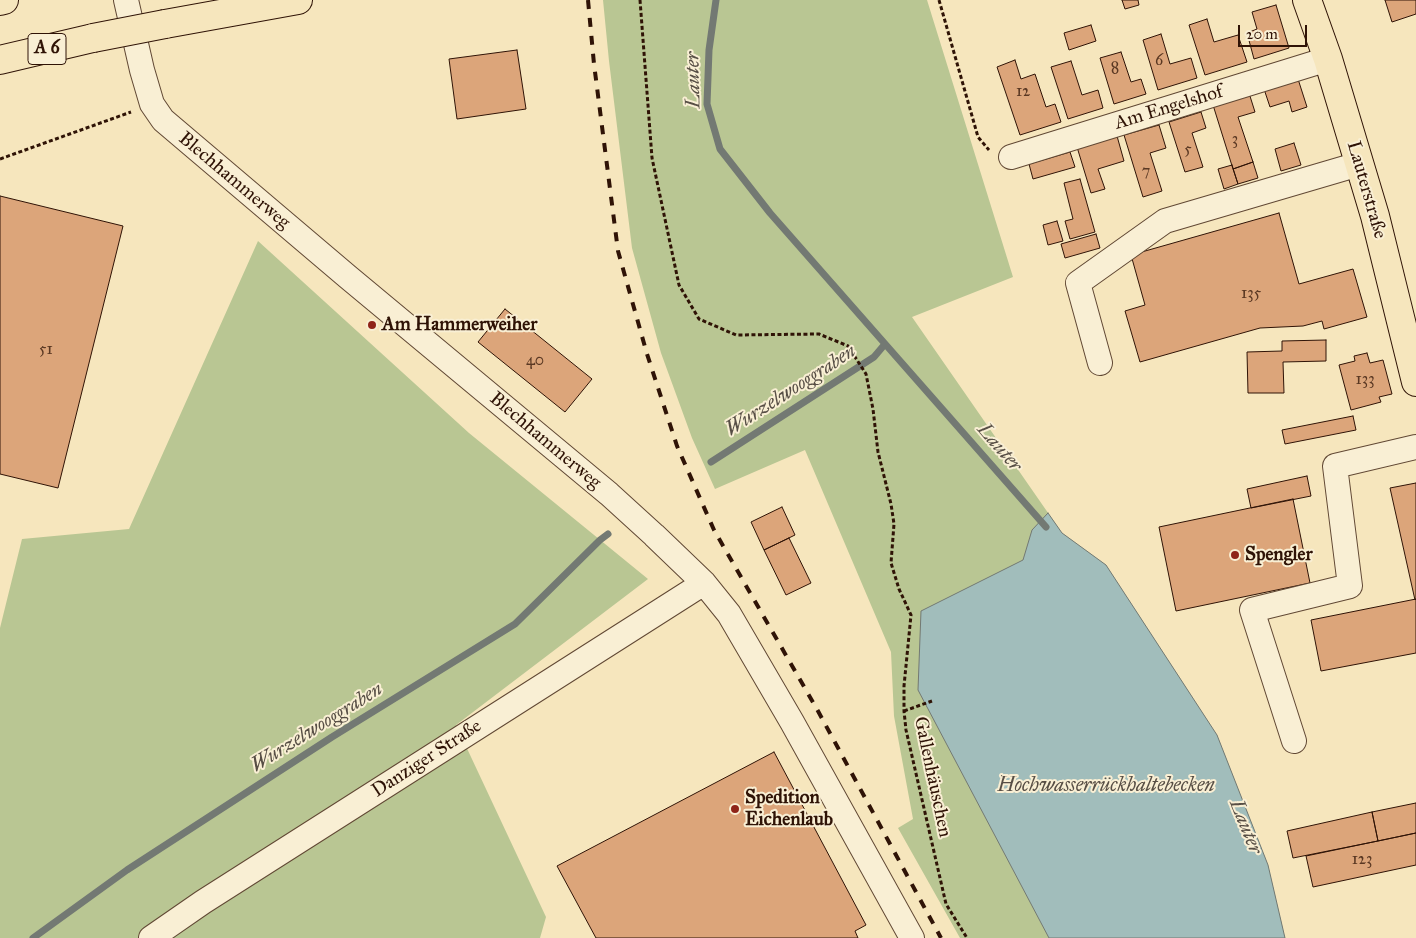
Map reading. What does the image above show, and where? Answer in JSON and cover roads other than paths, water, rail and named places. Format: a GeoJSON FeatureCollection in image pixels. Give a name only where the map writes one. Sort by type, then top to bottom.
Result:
{"type":"FeatureCollection","features":[{"type":"Feature","properties":{"kind":"main road"},"geometry":{"type":"LineString","coordinates":[[0,1],[4,0]]}},
{"type":"Feature","properties":{"kind":"main road","name":"A 6"},"geometry":{"type":"LineString","coordinates":[[0,60],[93,38],[298,0]]}},
{"type":"Feature","properties":{"kind":"main road","name":"Lauterstraße"},"geometry":{"type":"LineString","coordinates":[[1307,0],[1328,59],[1374,216],[1416,382]]}},
{"type":"Feature","properties":{"kind":"street","name":"Blechhammerweg"},"geometry":{"type":"LineString","coordinates":[[126,0],[152,104],[163,120],[609,494],[704,583],[729,614],[792,722],[912,938]]}},
{"type":"Feature","properties":{"kind":"street","name":"Am Engelshof"},"geometry":{"type":"LineString","coordinates":[[1011,157],[1328,59]]}},
{"type":"Feature","properties":{"kind":"street"},"geometry":{"type":"LineString","coordinates":[[1100,363],[1078,283],[1165,221],[1359,164]]}},
{"type":"Feature","properties":{"kind":"street"},"geometry":{"type":"LineString","coordinates":[[1294,741],[1252,610],[1350,586],[1335,466],[1416,447]]}},
{"type":"Feature","properties":{"kind":"street","name":"Danziger Straße"},"geometry":{"type":"LineString","coordinates":[[151,938],[203,902],[704,583]]}},
{"type":"Feature","properties":{"kind":"water","name":"Hochwasserrückhaltebecken"},"geometry":{"type":"Polygon","coordinates":[[[1048,513],[1062,533],[1106,565],[1217,735],[1268,865],[1285,938],[1049,938],[918,690],[921,611],[1023,560],[1032,530],[1048,513]]]}},
{"type":"Feature","properties":{"kind":"waterway","name":"Lauter"},"geometry":{"type":"LineString","coordinates":[[716,0],[709,50],[707,104],[720,149],[770,213],[1046,527]]}},
{"type":"Feature","properties":{"kind":"waterway","name":"Wurzelwooggraben"},"geometry":{"type":"LineString","coordinates":[[711,462],[874,357],[885,344]]}},
{"type":"Feature","properties":{"kind":"waterway","name":"Wurzelwooggraben"},"geometry":{"type":"LineString","coordinates":[[33,938],[127,870],[332,737],[515,624],[608,534]]}},
{"type":"Feature","properties":{"kind":"railway"},"geometry":{"type":"LineString","coordinates":[[588,0],[594,64],[618,251],[647,354],[677,446],[714,530],[818,711],[941,938]]}},
{"type":"Feature","properties":{"kind":"place","name":"Am Hammerweiher"},"geometry":{"type":"Point","coordinates":[372,325]}},
{"type":"Feature","properties":{"kind":"place","name":"Spengler"},"geometry":{"type":"Point","coordinates":[1235,555]}},
{"type":"Feature","properties":{"kind":"place","name":"Spedition Eichenlaub"},"geometry":{"type":"Point","coordinates":[735,809]}}]}
